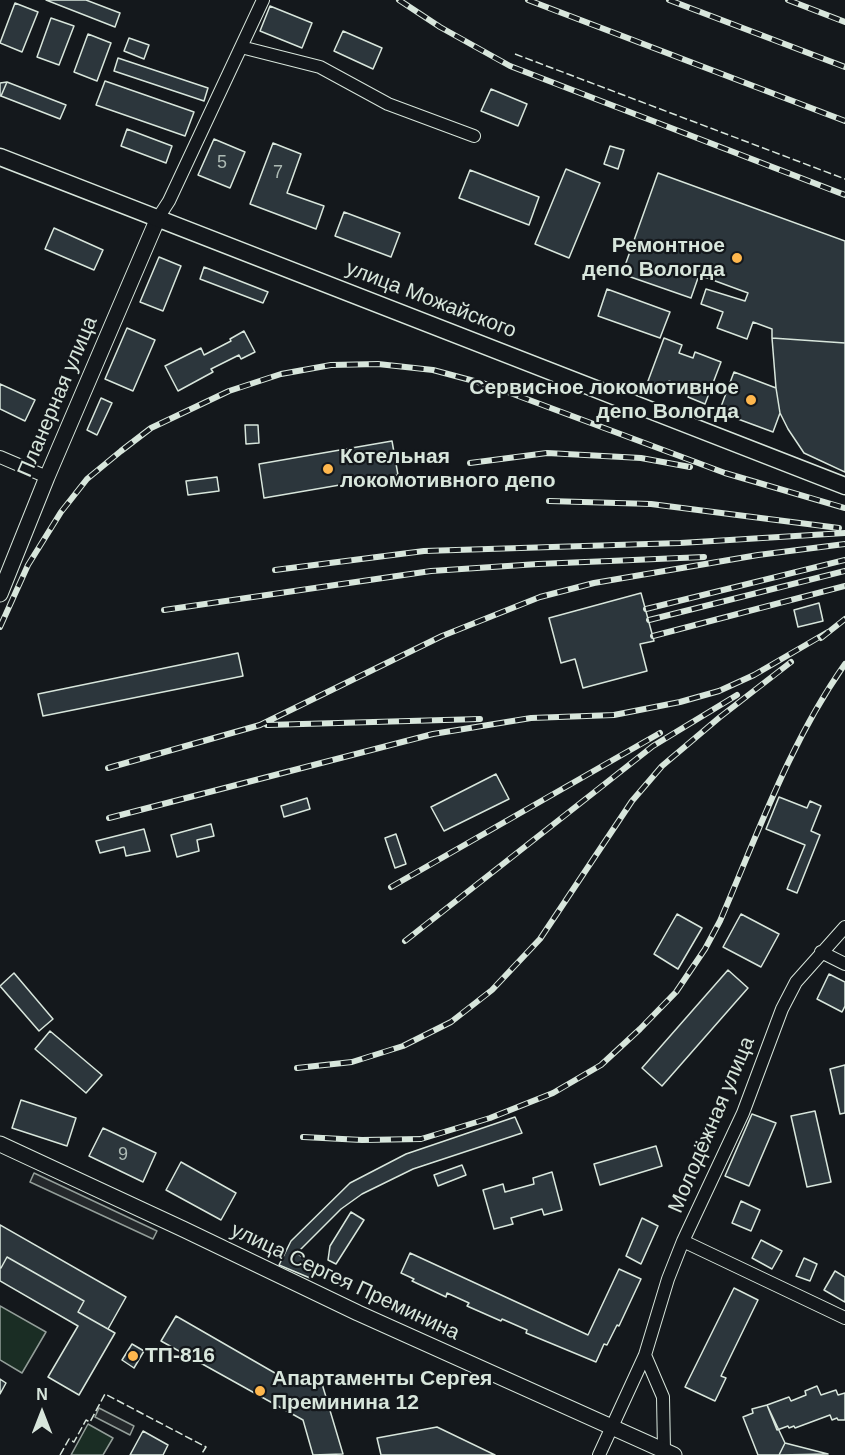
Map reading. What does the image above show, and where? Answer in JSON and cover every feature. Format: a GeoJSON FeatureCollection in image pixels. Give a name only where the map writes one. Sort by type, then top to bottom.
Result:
{"type":"FeatureCollection","features":[{"type":"Feature","properties":{"kind":"main road","name":"улица Можайского"},"geometry":{"type":"LineString","coordinates":[[0,157],[845,486]]}},
{"type":"Feature","properties":{"kind":"street"},"geometry":{"type":"LineString","coordinates":[[158,218],[169,201],[263,0]]}},
{"type":"Feature","properties":{"kind":"street"},"geometry":{"type":"LineString","coordinates":[[241,47],[320,67],[388,104],[474,136]]}},
{"type":"Feature","properties":{"kind":"street","name":"Планерная улица"},"geometry":{"type":"LineString","coordinates":[[0,594],[47,477],[158,218]]}},
{"type":"Feature","properties":{"kind":"street"},"geometry":{"type":"LineString","coordinates":[[0,457],[47,477]]}},
{"type":"Feature","properties":{"kind":"street","name":"Молодёжная улица"},"geometry":{"type":"LineString","coordinates":[[598,1455],[645,1355],[668,1279],[683,1241],[743,1113],[782,1009],[796,982],[845,927]]}},
{"type":"Feature","properties":{"kind":"street"},"geometry":{"type":"LineString","coordinates":[[821,952],[845,964]]}},
{"type":"Feature","properties":{"kind":"street","name":"улица Сергея Преминина"},"geometry":{"type":"LineString","coordinates":[[0,1144],[358,1313],[669,1452]]}},
{"type":"Feature","properties":{"kind":"street"},"geometry":{"type":"LineString","coordinates":[[683,1241],[845,1318]]}},
{"type":"Feature","properties":{"kind":"street"},"geometry":{"type":"LineString","coordinates":[[645,1355],[663,1397],[669,1452]]}},
{"type":"Feature","properties":{"kind":"green space"},"geometry":{"type":"Polygon","coordinates":[[[0,1306],[46,1332],[22,1373],[0,1360],[0,1306]]]}},
{"type":"Feature","properties":{"kind":"green space"},"geometry":{"type":"Polygon","coordinates":[[[88,1424],[113,1438],[103,1455],[71,1455],[88,1424]]]}},
{"type":"Feature","properties":{"kind":"shaded area"},"geometry":{"type":"Polygon","coordinates":[[[34,1173],[157,1231],[153,1239],[30,1182],[34,1173]]]}},
{"type":"Feature","properties":{"kind":"shaded area"},"geometry":{"type":"Polygon","coordinates":[[[99,1408],[134,1426],[130,1435],[95,1417],[99,1408]]]}},
{"type":"Feature","properties":{"kind":"building"},"geometry":{"type":"Polygon","coordinates":[[[46,0],[86,0],[120,13],[115,27],[46,0]]]}},
{"type":"Feature","properties":{"kind":"building"},"geometry":{"type":"Polygon","coordinates":[[[15,3],[38,12],[22,52],[0,43],[15,3]]]}},
{"type":"Feature","properties":{"kind":"building"},"geometry":{"type":"Polygon","coordinates":[[[270,6],[312,23],[302,48],[260,31],[270,6]]]}},
{"type":"Feature","properties":{"kind":"building"},"geometry":{"type":"Polygon","coordinates":[[[51,18],[74,26],[59,65],[37,57],[51,18]]]}},
{"type":"Feature","properties":{"kind":"building"},"geometry":{"type":"Polygon","coordinates":[[[343,31],[382,48],[373,69],[334,51],[343,31]]]}},
{"type":"Feature","properties":{"kind":"building"},"geometry":{"type":"Polygon","coordinates":[[[88,34],[111,43],[97,81],[74,72],[88,34]]]}},
{"type":"Feature","properties":{"kind":"building"},"geometry":{"type":"Polygon","coordinates":[[[129,38],[149,45],[144,59],[124,51],[129,38]]]}},
{"type":"Feature","properties":{"kind":"building"},"geometry":{"type":"Polygon","coordinates":[[[118,58],[208,88],[204,101],[114,71],[118,58]]]}},
{"type":"Feature","properties":{"kind":"building"},"geometry":{"type":"Polygon","coordinates":[[[105,81],[194,112],[185,136],[96,105],[105,81]]]}},
{"type":"Feature","properties":{"kind":"building"},"geometry":{"type":"Polygon","coordinates":[[[7,82],[66,105],[60,119],[1,96],[7,82]]]}},
{"type":"Feature","properties":{"kind":"building"},"geometry":{"type":"Polygon","coordinates":[[[7,82],[1,96],[0,96],[0,83],[7,82]]]}},
{"type":"Feature","properties":{"kind":"building"},"geometry":{"type":"Polygon","coordinates":[[[491,89],[527,104],[518,126],[481,111],[491,89]]]}},
{"type":"Feature","properties":{"kind":"building"},"geometry":{"type":"Polygon","coordinates":[[[127,129],[172,146],[166,163],[121,146],[127,129]]]}},
{"type":"Feature","properties":{"kind":"building"},"geometry":{"type":"Polygon","coordinates":[[[214,139],[245,152],[230,188],[198,175],[214,139]]]}},
{"type":"Feature","properties":{"kind":"building"},"geometry":{"type":"Polygon","coordinates":[[[273,143],[301,154],[287,193],[324,206],[316,229],[250,204],[273,143]]]}},
{"type":"Feature","properties":{"kind":"building"},"geometry":{"type":"Polygon","coordinates":[[[610,146],[624,150],[618,169],[604,164],[610,146]]]}},
{"type":"Feature","properties":{"kind":"building"},"geometry":{"type":"Polygon","coordinates":[[[566,169],[600,183],[569,258],[535,244],[566,169]]]}},
{"type":"Feature","properties":{"kind":"building"},"geometry":{"type":"Polygon","coordinates":[[[470,170],[539,197],[529,225],[459,198],[470,170]]]}},
{"type":"Feature","properties":{"kind":"building","name":"Ремонтное депо Вологда"},"geometry":{"type":"Polygon","coordinates":[[[658,173],[845,241],[845,343],[772,338],[772,329],[753,322],[747,339],[717,328],[723,312],[701,304],[706,289],[745,301],[748,293],[699,275],[691,298],[622,274],[658,173]]]}},
{"type":"Feature","properties":{"kind":"building"},"geometry":{"type":"Polygon","coordinates":[[[344,212],[400,233],[391,257],[335,236],[344,212]]]}},
{"type":"Feature","properties":{"kind":"building"},"geometry":{"type":"Polygon","coordinates":[[[54,228],[103,250],[94,270],[45,249],[54,228]]]}},
{"type":"Feature","properties":{"kind":"building"},"geometry":{"type":"Polygon","coordinates":[[[159,257],[181,266],[163,311],[140,302],[159,257]]]}},
{"type":"Feature","properties":{"kind":"building"},"geometry":{"type":"Polygon","coordinates":[[[204,267],[268,292],[263,303],[200,279],[204,267]]]}},
{"type":"Feature","properties":{"kind":"building"},"geometry":{"type":"Polygon","coordinates":[[[607,289],[670,312],[660,338],[598,316],[607,289]]]}},
{"type":"Feature","properties":{"kind":"building"},"geometry":{"type":"Polygon","coordinates":[[[127,328],[155,340],[133,391],[105,379],[127,328]]]}},
{"type":"Feature","properties":{"kind":"building"},"geometry":{"type":"Polygon","coordinates":[[[244,331],[255,352],[241,359],[239,355],[211,369],[213,372],[178,391],[165,366],[201,348],[204,355],[231,341],[230,339],[244,331]]]}},
{"type":"Feature","properties":{"kind":"building"},"geometry":{"type":"Polygon","coordinates":[[[664,338],[682,345],[679,353],[693,358],[695,352],[721,362],[705,404],[688,397],[691,389],[669,381],[666,388],[648,381],[664,338]]]}},
{"type":"Feature","properties":{"kind":"building"},"geometry":{"type":"Polygon","coordinates":[[[772,338],[845,343],[845,472],[804,453],[788,429],[780,413],[772,338]]]}},
{"type":"Feature","properties":{"kind":"building","name":"Сервисное локомотивное депо Вологда"},"geometry":{"type":"Polygon","coordinates":[[[734,372],[776,388],[780,413],[773,432],[719,412],[734,372]]]}},
{"type":"Feature","properties":{"kind":"building"},"geometry":{"type":"Polygon","coordinates":[[[0,384],[35,400],[25,421],[0,409],[0,384]]]}},
{"type":"Feature","properties":{"kind":"building"},"geometry":{"type":"Polygon","coordinates":[[[101,398],[112,403],[97,435],[87,430],[101,398]]]}},
{"type":"Feature","properties":{"kind":"building"},"geometry":{"type":"Polygon","coordinates":[[[245,425],[258,425],[259,443],[246,444],[245,425]]]}},
{"type":"Feature","properties":{"kind":"building","name":"Котельная локомотивного депо"},"geometry":{"type":"Polygon","coordinates":[[[392,441],[398,475],[264,498],[259,464],[392,441]]]}},
{"type":"Feature","properties":{"kind":"building"},"geometry":{"type":"Polygon","coordinates":[[[217,477],[219,491],[188,495],[186,481],[217,477]]]}},
{"type":"Feature","properties":{"kind":"building"},"geometry":{"type":"Polygon","coordinates":[[[641,593],[654,641],[640,644],[647,671],[583,688],[575,659],[561,663],[549,618],[641,593]]]}},
{"type":"Feature","properties":{"kind":"building"},"geometry":{"type":"Polygon","coordinates":[[[819,603],[823,621],[798,627],[794,610],[819,603]]]}},
{"type":"Feature","properties":{"kind":"building"},"geometry":{"type":"Polygon","coordinates":[[[238,653],[243,676],[43,716],[38,694],[238,653]]]}},
{"type":"Feature","properties":{"kind":"building"},"geometry":{"type":"Polygon","coordinates":[[[496,774],[509,799],[444,831],[431,807],[496,774]]]}},
{"type":"Feature","properties":{"kind":"building"},"geometry":{"type":"Polygon","coordinates":[[[779,797],[807,808],[810,801],[821,806],[811,831],[820,835],[797,893],[787,889],[805,845],[766,829],[779,797]]]}},
{"type":"Feature","properties":{"kind":"building"},"geometry":{"type":"Polygon","coordinates":[[[307,798],[310,809],[284,817],[281,806],[307,798]]]}},
{"type":"Feature","properties":{"kind":"building"},"geometry":{"type":"Polygon","coordinates":[[[211,824],[214,836],[197,840],[199,851],[177,857],[171,835],[211,824]]]}},
{"type":"Feature","properties":{"kind":"building"},"geometry":{"type":"Polygon","coordinates":[[[144,829],[150,851],[126,856],[124,847],[100,853],[96,841],[144,829]]]}},
{"type":"Feature","properties":{"kind":"building"},"geometry":{"type":"Polygon","coordinates":[[[396,834],[406,864],[395,868],[385,838],[396,834]]]}},
{"type":"Feature","properties":{"kind":"building"},"geometry":{"type":"Polygon","coordinates":[[[677,914],[702,928],[678,969],[654,954],[677,914]]]}},
{"type":"Feature","properties":{"kind":"building"},"geometry":{"type":"Polygon","coordinates":[[[741,914],[779,934],[761,967],[723,947],[741,914]]]}},
{"type":"Feature","properties":{"kind":"building"},"geometry":{"type":"Polygon","coordinates":[[[728,970],[748,988],[662,1086],[642,1068],[728,970]]]}},
{"type":"Feature","properties":{"kind":"building"},"geometry":{"type":"Polygon","coordinates":[[[14,973],[53,1019],[39,1031],[0,986],[14,973]]]}},
{"type":"Feature","properties":{"kind":"building"},"geometry":{"type":"Polygon","coordinates":[[[829,974],[845,982],[845,1006],[842,1012],[817,999],[829,974]]]}},
{"type":"Feature","properties":{"kind":"building"},"geometry":{"type":"Polygon","coordinates":[[[50,1031],[102,1075],[86,1093],[35,1049],[50,1031]]]}},
{"type":"Feature","properties":{"kind":"building"},"geometry":{"type":"Polygon","coordinates":[[[845,1065],[845,1113],[840,1114],[830,1069],[845,1065]]]}},
{"type":"Feature","properties":{"kind":"building"},"geometry":{"type":"Polygon","coordinates":[[[21,1100],[76,1118],[67,1146],[12,1128],[21,1100]]]}},
{"type":"Feature","properties":{"kind":"building"},"geometry":{"type":"Polygon","coordinates":[[[815,1111],[831,1182],[807,1187],[791,1116],[815,1111]]]}},
{"type":"Feature","properties":{"kind":"building"},"geometry":{"type":"Polygon","coordinates":[[[752,1114],[776,1123],[749,1186],[725,1176],[752,1114]]]}},
{"type":"Feature","properties":{"kind":"building"},"geometry":{"type":"Polygon","coordinates":[[[515,1117],[522,1133],[413,1169],[362,1194],[341,1209],[297,1253],[316,1269],[310,1278],[279,1265],[291,1241],[350,1183],[406,1154],[515,1117]]]}},
{"type":"Feature","properties":{"kind":"building"},"geometry":{"type":"Polygon","coordinates":[[[103,1128],[156,1153],[143,1182],[89,1156],[103,1128]]]}},
{"type":"Feature","properties":{"kind":"building"},"geometry":{"type":"Polygon","coordinates":[[[656,1146],[662,1166],[600,1185],[594,1164],[656,1146]]]}},
{"type":"Feature","properties":{"kind":"building"},"geometry":{"type":"Polygon","coordinates":[[[181,1162],[236,1193],[221,1220],[166,1190],[181,1162]]]}},
{"type":"Feature","properties":{"kind":"building"},"geometry":{"type":"Polygon","coordinates":[[[462,1165],[466,1175],[438,1186],[434,1175],[462,1165]]]}},
{"type":"Feature","properties":{"kind":"building"},"geometry":{"type":"Polygon","coordinates":[[[552,1172],[562,1210],[544,1215],[542,1209],[511,1218],[513,1224],[494,1229],[483,1190],[503,1184],[505,1192],[534,1184],[533,1178],[552,1172]]]}},
{"type":"Feature","properties":{"kind":"building"},"geometry":{"type":"Polygon","coordinates":[[[741,1201],[760,1210],[751,1231],[732,1223],[741,1201]]]}},
{"type":"Feature","properties":{"kind":"building"},"geometry":{"type":"Polygon","coordinates":[[[351,1212],[364,1220],[336,1264],[328,1260],[330,1246],[351,1212]]]}},
{"type":"Feature","properties":{"kind":"building"},"geometry":{"type":"Polygon","coordinates":[[[642,1218],[658,1226],[641,1264],[626,1256],[642,1218]]]}},
{"type":"Feature","properties":{"kind":"building"},"geometry":{"type":"Polygon","coordinates":[[[0,1225],[126,1297],[108,1329],[78,1312],[84,1301],[7,1257],[1,1268],[0,1225]]]}},
{"type":"Feature","properties":{"kind":"building"},"geometry":{"type":"Polygon","coordinates":[[[761,1240],[782,1251],[772,1269],[752,1258],[761,1240]]]}},
{"type":"Feature","properties":{"kind":"building"},"geometry":{"type":"Polygon","coordinates":[[[410,1253],[588,1335],[619,1269],[641,1279],[619,1326],[617,1325],[607,1345],[604,1344],[596,1362],[526,1333],[527,1330],[502,1319],[501,1321],[467,1306],[469,1303],[447,1293],[446,1297],[412,1281],[414,1279],[401,1273],[410,1253]]]}},
{"type":"Feature","properties":{"kind":"building"},"geometry":{"type":"Polygon","coordinates":[[[7,1257],[84,1301],[78,1312],[115,1333],[79,1395],[48,1377],[78,1326],[0,1281],[0,1267],[7,1257]]]}},
{"type":"Feature","properties":{"kind":"building"},"geometry":{"type":"Polygon","coordinates":[[[804,1258],[817,1264],[810,1281],[796,1276],[804,1258]]]}},
{"type":"Feature","properties":{"kind":"building"},"geometry":{"type":"Polygon","coordinates":[[[835,1271],[845,1277],[845,1302],[824,1290],[835,1271]]]}},
{"type":"Feature","properties":{"kind":"building"},"geometry":{"type":"Polygon","coordinates":[[[734,1288],[758,1300],[721,1376],[726,1378],[715,1401],[685,1387],[734,1288]]]}},
{"type":"Feature","properties":{"kind":"building"},"geometry":{"type":"Polygon","coordinates":[[[176,1316],[294,1384],[320,1377],[343,1454],[313,1455],[303,1420],[161,1341],[176,1316]]]}},
{"type":"Feature","properties":{"kind":"building","name":"ТП-816"},"geometry":{"type":"Polygon","coordinates":[[[132,1344],[144,1351],[134,1368],[122,1360],[132,1344]]]}},
{"type":"Feature","properties":{"kind":"building"},"geometry":{"type":"Polygon","coordinates":[[[0,1379],[6,1383],[0,1394],[0,1379]]]}},
{"type":"Feature","properties":{"kind":"building"},"geometry":{"type":"Polygon","coordinates":[[[817,1386],[821,1395],[836,1390],[838,1395],[845,1393],[845,1420],[837,1418],[832,1420],[830,1415],[795,1428],[788,1426],[777,1430],[767,1405],[789,1397],[791,1401],[806,1395],[805,1391],[817,1386]]]}},
{"type":"Feature","properties":{"kind":"building"},"geometry":{"type":"Polygon","coordinates":[[[767,1405],[785,1443],[779,1455],[758,1455],[743,1417],[753,1413],[752,1409],[767,1405]]]}},
{"type":"Feature","properties":{"kind":"building"},"geometry":{"type":"Polygon","coordinates":[[[437,1427],[495,1455],[381,1455],[377,1438],[437,1427]]]}},
{"type":"Feature","properties":{"kind":"building"},"geometry":{"type":"Polygon","coordinates":[[[143,1431],[168,1445],[163,1455],[130,1455],[143,1431]]]}},
{"type":"Feature","properties":{"kind":"building"},"geometry":{"type":"Polygon","coordinates":[[[785,1443],[828,1454],[779,1455],[785,1443]]]}},
{"type":"Feature","properties":{"kind":"railway"},"geometry":{"type":"LineString","coordinates":[[399,0],[440,27],[510,66],[845,195]]}},
{"type":"Feature","properties":{"kind":"railway"},"geometry":{"type":"LineString","coordinates":[[528,0],[845,121]]}},
{"type":"Feature","properties":{"kind":"railway"},"geometry":{"type":"LineString","coordinates":[[669,0],[845,67]]}},
{"type":"Feature","properties":{"kind":"railway"},"geometry":{"type":"LineString","coordinates":[[788,0],[845,22]]}},
{"type":"Feature","properties":{"kind":"railway"},"geometry":{"type":"LineString","coordinates":[[0,627],[28,565],[61,512],[87,479],[121,451],[151,428],[229,391],[281,374],[331,365],[378,364],[433,370],[489,385],[725,473],[845,508]]}},
{"type":"Feature","properties":{"kind":"railway"},"geometry":{"type":"LineString","coordinates":[[470,463],[547,453],[641,458],[690,467]]}},
{"type":"Feature","properties":{"kind":"railway"},"geometry":{"type":"LineString","coordinates":[[549,501],[651,504],[839,528]]}},
{"type":"Feature","properties":{"kind":"railway"},"geometry":{"type":"LineString","coordinates":[[275,570],[424,551],[680,543],[845,533]]}},
{"type":"Feature","properties":{"kind":"railway"},"geometry":{"type":"LineString","coordinates":[[108,768],[260,725],[442,636],[540,597],[594,583],[758,555],[845,544]]}},
{"type":"Feature","properties":{"kind":"railway"},"geometry":{"type":"LineString","coordinates":[[164,610],[431,571],[704,557]]}},
{"type":"Feature","properties":{"kind":"railway"},"geometry":{"type":"LineString","coordinates":[[646,609],[845,560]]}},
{"type":"Feature","properties":{"kind":"railway"},"geometry":{"type":"LineString","coordinates":[[649,620],[845,571]]}},
{"type":"Feature","properties":{"kind":"railway"},"geometry":{"type":"LineString","coordinates":[[653,636],[845,586]]}},
{"type":"Feature","properties":{"kind":"railway"},"geometry":{"type":"LineString","coordinates":[[821,638],[845,619]]}},
{"type":"Feature","properties":{"kind":"railway"},"geometry":{"type":"LineString","coordinates":[[109,818],[433,734],[531,718],[614,715],[680,702],[719,691],[754,675],[828,632]]}},
{"type":"Feature","properties":{"kind":"railway"},"geometry":{"type":"LineString","coordinates":[[297,1068],[352,1062],[403,1046],[451,1022],[492,990],[540,939],[632,801],[662,766],[791,662]]}},
{"type":"Feature","properties":{"kind":"railway"},"geometry":{"type":"LineString","coordinates":[[303,1137],[362,1140],[421,1139],[490,1118],[553,1093],[601,1065],[676,992],[705,949],[720,921],[791,756],[825,694],[845,664]]}},
{"type":"Feature","properties":{"kind":"railway"},"geometry":{"type":"LineString","coordinates":[[405,941],[653,746],[737,695]]}},
{"type":"Feature","properties":{"kind":"railway"},"geometry":{"type":"LineString","coordinates":[[267,725],[480,719]]}},
{"type":"Feature","properties":{"kind":"railway"},"geometry":{"type":"LineString","coordinates":[[391,887],[660,733]]}},
{"type":"Feature","properties":{"kind":"fence"},"geometry":{"type":"LineString","coordinates":[[515,54],[845,179]]}},
{"type":"Feature","properties":{"kind":"fence"},"geometry":{"type":"LineString","coordinates":[[60,1455],[69,1439],[74,1442],[86,1420],[90,1422],[105,1394],[206,1447],[201,1455]]}},
{"type":"Feature","properties":{"kind":"place","name":"Ремонтное депо Вологда"},"geometry":{"type":"Point","coordinates":[737,258]}},
{"type":"Feature","properties":{"kind":"place","name":"Сервисное локомотивное депо Вологда"},"geometry":{"type":"Point","coordinates":[751,400]}},
{"type":"Feature","properties":{"kind":"place","name":"Котельная локомотивного депо"},"geometry":{"type":"Point","coordinates":[328,469]}},
{"type":"Feature","properties":{"kind":"place","name":"ТП-816"},"geometry":{"type":"Point","coordinates":[133,1356]}},
{"type":"Feature","properties":{"kind":"place","name":"Апартаменты Сергея Преминина 12"},"geometry":{"type":"Point","coordinates":[260,1391]}}]}
